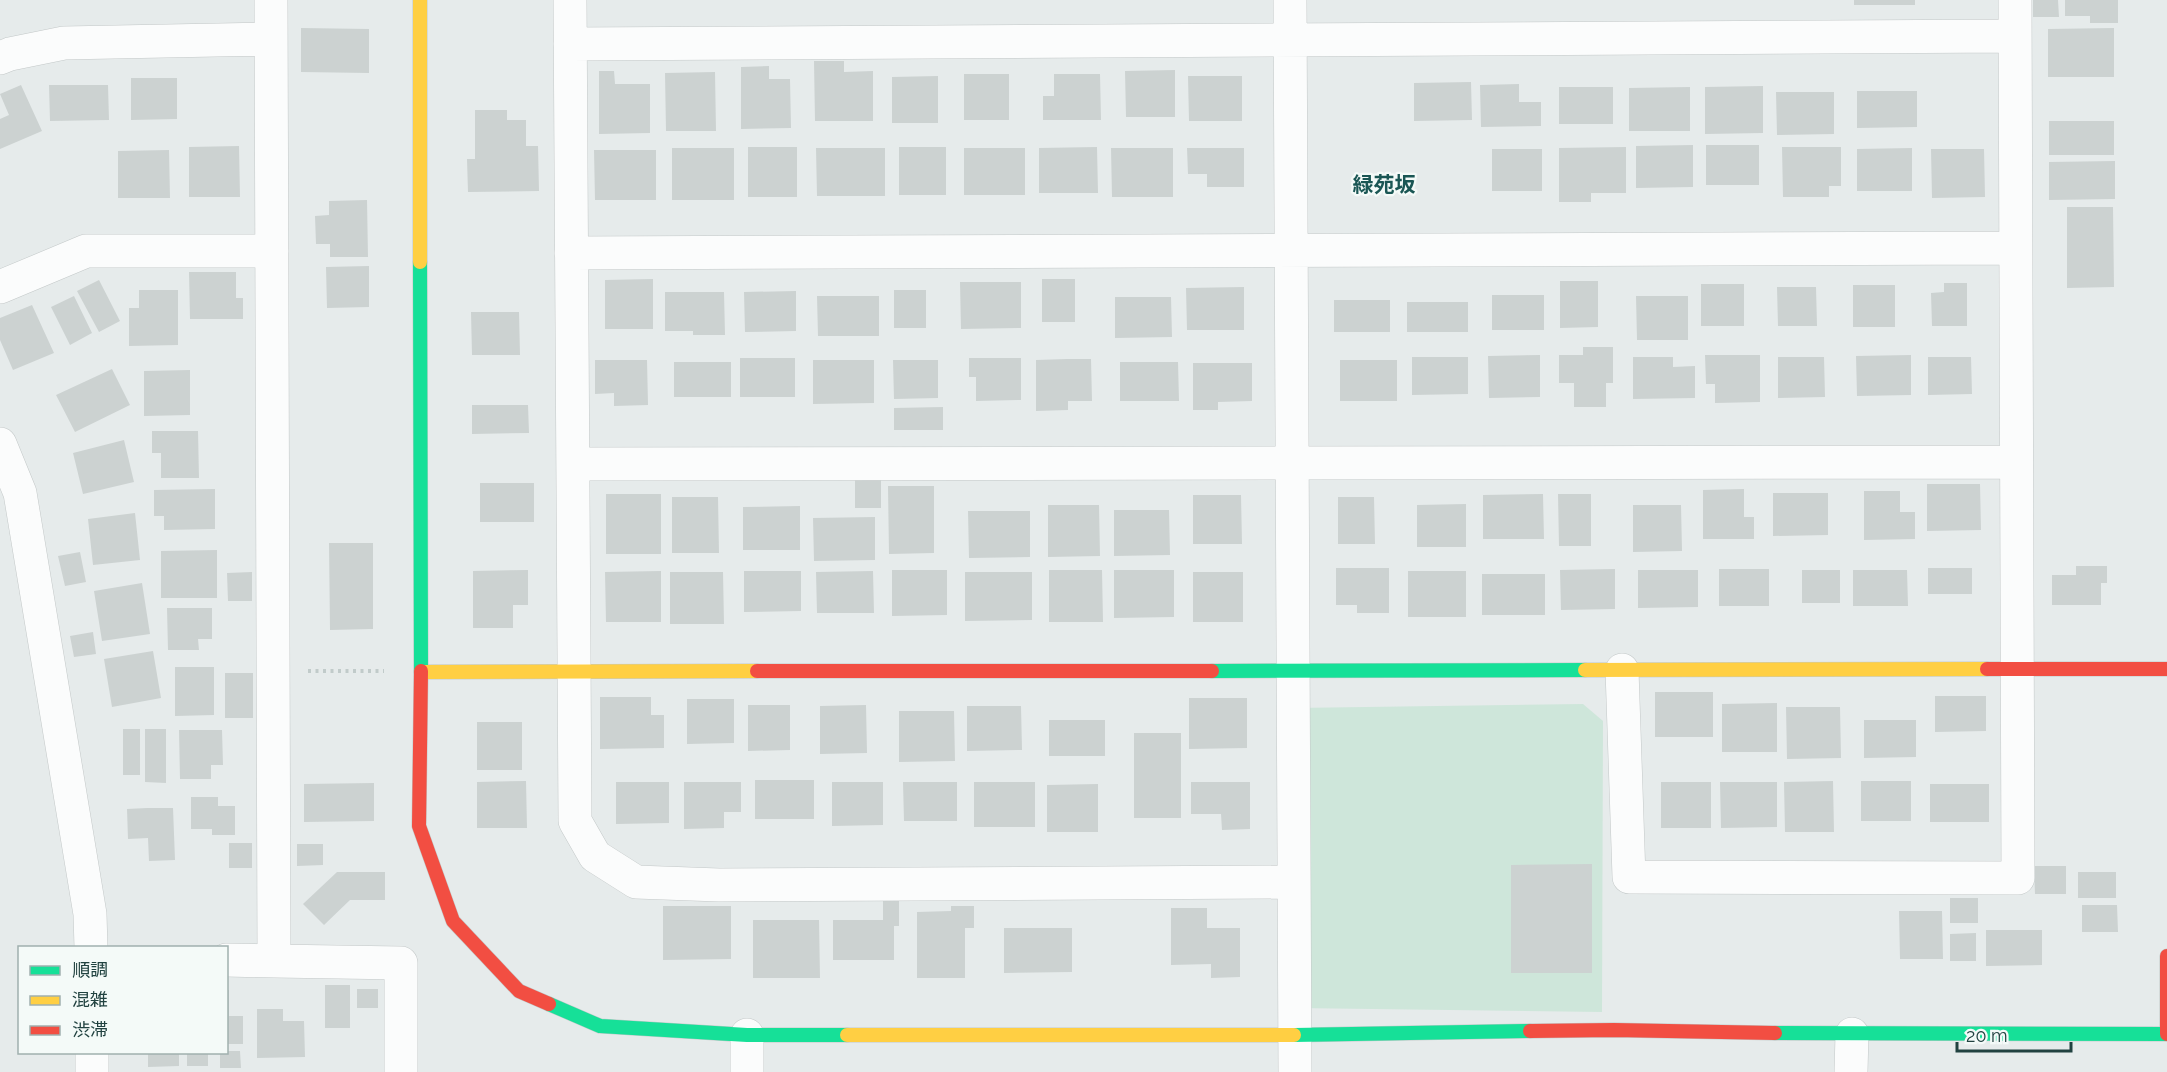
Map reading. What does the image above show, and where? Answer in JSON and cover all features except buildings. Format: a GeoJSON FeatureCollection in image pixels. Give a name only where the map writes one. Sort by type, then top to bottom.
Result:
{"type":"FeatureCollection","features":[{"type":"Feature","properties":{"kind":"street"},"geometry":{"type":"LineString","coordinates":[[271,0],[274,961]]}},
{"type":"Feature","properties":{"kind":"street"},"geometry":{"type":"LineString","coordinates":[[420,0],[421,672],[419,826],[453,921],[519,991],[600,1026],[747,1035],[1295,1035],[1614,1030],[1852,1034],[2167,1034],[2167,956]]}},
{"type":"Feature","properties":{"kind":"street"},"geometry":{"type":"LineString","coordinates":[[570,0],[575,821],[595,856],[636,882],[719,885],[1294,882]]}},
{"type":"Feature","properties":{"kind":"street"},"geometry":{"type":"LineString","coordinates":[[1290,0],[1295,1072]]}},
{"type":"Feature","properties":{"kind":"street"},"geometry":{"type":"LineString","coordinates":[[1622,670],[1629,877],[2018,878],[2015,0]]}},
{"type":"Feature","properties":{"kind":"street"},"geometry":{"type":"LineString","coordinates":[[570,44],[2015,36]]}},
{"type":"Feature","properties":{"kind":"street"},"geometry":{"type":"LineString","coordinates":[[0,58],[64,43],[271,39]]}},
{"type":"Feature","properties":{"kind":"street"},"geometry":{"type":"LineString","coordinates":[[572,253],[2015,248]]}},
{"type":"Feature","properties":{"kind":"street"},"geometry":{"type":"LineString","coordinates":[[0,287],[86,251],[272,251]]}},
{"type":"Feature","properties":{"kind":"street"},"geometry":{"type":"LineString","coordinates":[[0,444],[20,493],[90,914],[91,946]]}},
{"type":"Feature","properties":{"kind":"street"},"geometry":{"type":"LineString","coordinates":[[573,464],[2016,462]]}},
{"type":"Feature","properties":{"kind":"street"},"geometry":{"type":"LineString","coordinates":[[421,672],[2167,669]]}},
{"type":"Feature","properties":{"kind":"street"},"geometry":{"type":"LineString","coordinates":[[228,960],[401,963],[401,1072]]}},
{"type":"Feature","properties":{"kind":"street"},"geometry":{"type":"LineString","coordinates":[[1851,1072],[1852,1034]]}},
{"type":"Feature","properties":{"kind":"street"},"geometry":{"type":"LineString","coordinates":[[747,1035],[747,1072]]}},
{"type":"Feature","properties":{"kind":"street"},"geometry":{"type":"LineString","coordinates":[[92,1054],[92,1072]]}},
{"type":"Feature","properties":{"kind":"path"},"geometry":{"type":"LineString","coordinates":[[273,671],[421,672]]}},
{"type":"Feature","properties":{"kind":"green space"},"geometry":{"type":"Polygon","coordinates":[[[1583,704],[1603,721],[1602,1012],[1295,1008],[1294,708],[1583,704]]]}},
{"type":"Feature","properties":{"kind":"traffic: fast"},"geometry":{"type":"LineString","coordinates":[[420,262],[421,671]]}},
{"type":"Feature","properties":{"kind":"traffic: fast"},"geometry":{"type":"LineString","coordinates":[[1212,671],[1585,670]]}},
{"type":"Feature","properties":{"kind":"traffic: fast"},"geometry":{"type":"LineString","coordinates":[[549,1004],[600,1026],[747,1035],[847,1035]]}},
{"type":"Feature","properties":{"kind":"traffic: fast"},"geometry":{"type":"LineString","coordinates":[[1294,1035],[1530,1031]]}},
{"type":"Feature","properties":{"kind":"traffic: fast"},"geometry":{"type":"LineString","coordinates":[[1775,1033],[2167,1034]]}},
{"type":"Feature","properties":{"kind":"traffic: slow"},"geometry":{"type":"LineString","coordinates":[[420,0],[420,262]]}},
{"type":"Feature","properties":{"kind":"traffic: slow"},"geometry":{"type":"LineString","coordinates":[[1585,670],[1987,669]]}},
{"type":"Feature","properties":{"kind":"traffic: slow"},"geometry":{"type":"LineString","coordinates":[[421,672],[757,671]]}},
{"type":"Feature","properties":{"kind":"traffic: slow"},"geometry":{"type":"LineString","coordinates":[[847,1035],[1294,1035]]}},
{"type":"Feature","properties":{"kind":"traffic: jam"},"geometry":{"type":"LineString","coordinates":[[1987,669],[2167,669]]}},
{"type":"Feature","properties":{"kind":"traffic: jam"},"geometry":{"type":"LineString","coordinates":[[421,671],[419,826],[453,921],[519,991],[549,1004]]}},
{"type":"Feature","properties":{"kind":"traffic: jam"},"geometry":{"type":"LineString","coordinates":[[757,671],[1212,671]]}},
{"type":"Feature","properties":{"kind":"traffic: jam"},"geometry":{"type":"LineString","coordinates":[[2167,956],[2167,1034]]}},
{"type":"Feature","properties":{"kind":"traffic: jam"},"geometry":{"type":"LineString","coordinates":[[1530,1031],[1775,1033]]}},
{"type":"Feature","properties":{"kind":"district","name":"緑苑坂"},"geometry":{"type":"Point","coordinates":[1384,185]}}]}
